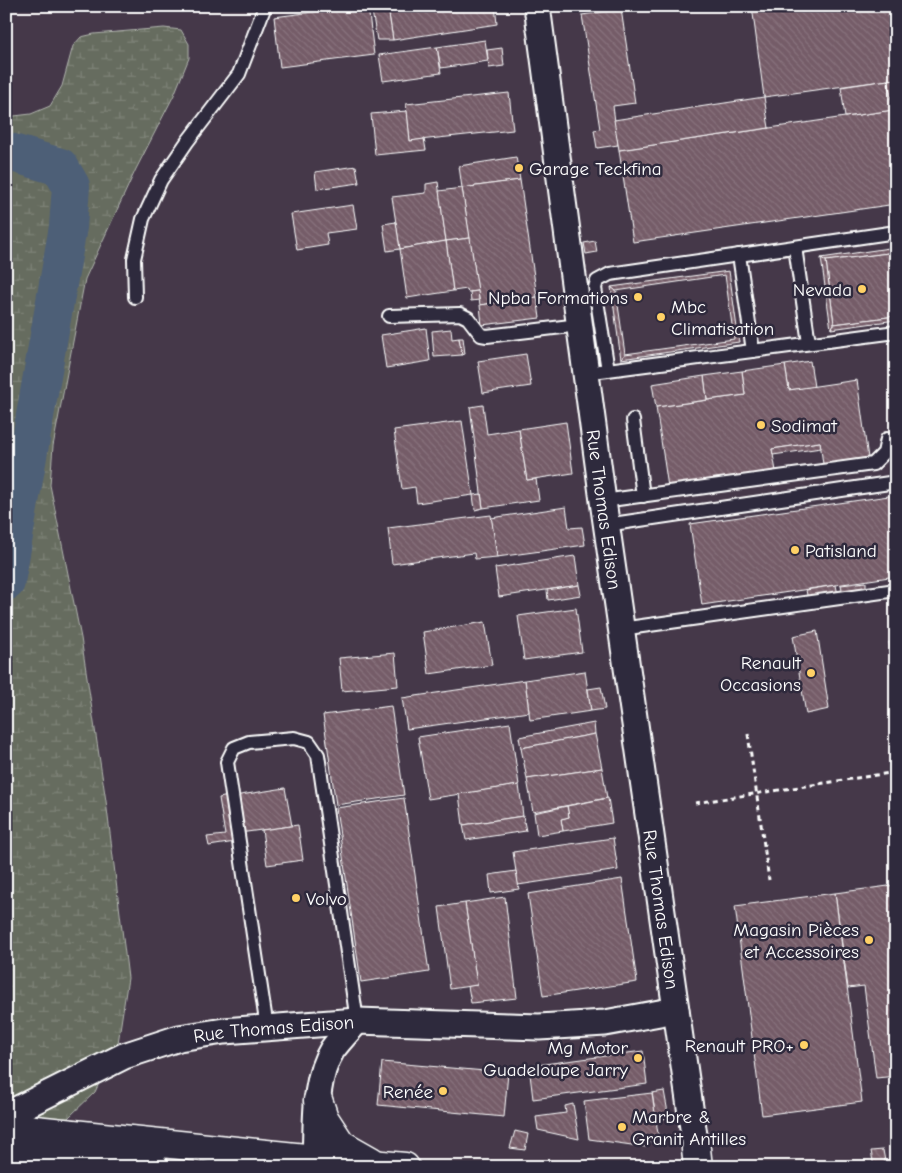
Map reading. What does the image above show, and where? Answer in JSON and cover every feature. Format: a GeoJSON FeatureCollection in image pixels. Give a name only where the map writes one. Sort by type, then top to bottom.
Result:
{"type":"FeatureCollection","features":[{"type":"Feature","properties":{"kind":"main road"},"geometry":{"type":"LineString","coordinates":[[318,1100],[324,1118],[341,1144],[374,1163]]}},
{"type":"Feature","properties":{"kind":"main road"},"geometry":{"type":"LineString","coordinates":[[6,1127],[305,1163],[374,1163],[406,1167]]}},
{"type":"Feature","properties":{"kind":"street","name":"Rue Thomas Edison"},"geometry":{"type":"LineString","coordinates":[[537,6],[579,325],[597,371],[604,513],[697,1158]]}},
{"type":"Feature","properties":{"kind":"street","name":"Rue Thomas Edison"},"geometry":{"type":"LineString","coordinates":[[6,1115],[124,1056],[179,1038],[224,1031],[357,1021],[539,1027],[605,1023],[676,1010]]}},
{"type":"Feature","properties":{"kind":"street"},"geometry":{"type":"LineString","coordinates":[[305,1163],[323,1071],[332,1050],[357,1021]]}},
{"type":"Feature","properties":{"kind":"street"},"geometry":{"type":"LineString","coordinates":[[23,1156],[156,1167]]}},
{"type":"Feature","properties":{"kind":"lane"},"geometry":{"type":"LineString","coordinates":[[135,297],[134,259],[143,220],[162,180],[187,142],[239,74],[265,6]]}},
{"type":"Feature","properties":{"kind":"lane"},"geometry":{"type":"LineString","coordinates":[[896,232],[610,274],[598,281],[595,288],[597,371],[896,332]]}},
{"type":"Feature","properties":{"kind":"lane"},"geometry":{"type":"LineString","coordinates":[[795,247],[809,343]]}},
{"type":"Feature","properties":{"kind":"lane"},"geometry":{"type":"LineString","coordinates":[[739,255],[754,351]]}},
{"type":"Feature","properties":{"kind":"lane"},"geometry":{"type":"LineString","coordinates":[[389,316],[460,314],[468,318],[481,335],[487,336],[579,325]]}},
{"type":"Feature","properties":{"kind":"lane"},"geometry":{"type":"LineString","coordinates":[[633,420],[644,496]]}},
{"type":"Feature","properties":{"kind":"lane"},"geometry":{"type":"LineString","coordinates":[[604,513],[644,496],[874,464],[884,453],[887,439]]}},
{"type":"Feature","properties":{"kind":"lane"},"geometry":{"type":"LineString","coordinates":[[604,513],[896,482]]}},
{"type":"Feature","properties":{"kind":"lane"},"geometry":{"type":"LineString","coordinates":[[621,629],[896,590]]}},
{"type":"Feature","properties":{"kind":"lane"},"geometry":{"type":"LineString","coordinates":[[267,1028],[227,762],[234,748],[249,742],[294,738],[308,742],[318,755],[357,1021]]}},
{"type":"Feature","properties":{"kind":"path"},"geometry":{"type":"LineString","coordinates":[[748,734],[769,880]]}},
{"type":"Feature","properties":{"kind":"path"},"geometry":{"type":"LineString","coordinates":[[695,803],[896,772]]}},
{"type":"Feature","properties":{"kind":"shaded area"},"geometry":{"type":"Polygon","coordinates":[[[6,6],[896,6],[896,1167],[20,1167],[45,1140],[118,1043],[128,978],[106,801],[81,638],[50,486],[53,446],[85,279],[136,169],[174,95],[165,28],[94,34],[73,46],[62,86],[50,106],[31,114],[6,117],[6,6]]]}},
{"type":"Feature","properties":{"kind":"green space"},"geometry":{"type":"Polygon","coordinates":[[[164,28],[181,30],[189,44],[189,58],[174,95],[136,169],[85,279],[53,446],[50,485],[81,638],[106,801],[128,978],[118,1043],[95,1092],[20,1167],[6,1167],[6,117],[31,114],[50,106],[62,86],[73,46],[81,37],[94,34],[164,28]]]}},
{"type":"Feature","properties":{"kind":"building"},"geometry":{"type":"Polygon","coordinates":[[[368,6],[374,55],[280,67],[274,17],[368,6]]]}},
{"type":"Feature","properties":{"kind":"building"},"geometry":{"type":"Polygon","coordinates":[[[401,6],[495,6],[497,24],[393,40],[388,8],[401,6]]]}},
{"type":"Feature","properties":{"kind":"building"},"geometry":{"type":"Polygon","coordinates":[[[752,6],[896,6],[896,79],[764,97],[752,6]]]}},
{"type":"Feature","properties":{"kind":"building"},"geometry":{"type":"Polygon","coordinates":[[[388,8],[393,40],[377,40],[372,11],[388,8]]]}},
{"type":"Feature","properties":{"kind":"building"},"geometry":{"type":"Polygon","coordinates":[[[621,9],[635,103],[613,106],[618,145],[597,148],[594,130],[600,129],[582,15],[621,9]]]}},
{"type":"Feature","properties":{"kind":"building"},"geometry":{"type":"Polygon","coordinates":[[[485,40],[488,61],[441,68],[437,47],[485,40]]]}},
{"type":"Feature","properties":{"kind":"building"},"geometry":{"type":"Polygon","coordinates":[[[437,47],[441,73],[383,81],[379,55],[437,47]]]}},
{"type":"Feature","properties":{"kind":"building"},"geometry":{"type":"Polygon","coordinates":[[[502,48],[504,66],[489,68],[487,50],[502,48]]]}},
{"type":"Feature","properties":{"kind":"building"},"geometry":{"type":"Polygon","coordinates":[[[896,79],[896,204],[633,242],[619,150],[893,110],[888,80],[896,79]]]}},
{"type":"Feature","properties":{"kind":"building"},"geometry":{"type":"Polygon","coordinates":[[[888,80],[893,110],[845,117],[841,87],[888,80]]]}},
{"type":"Feature","properties":{"kind":"building"},"geometry":{"type":"Polygon","coordinates":[[[509,93],[513,130],[410,141],[406,104],[509,93]]]}},
{"type":"Feature","properties":{"kind":"building"},"geometry":{"type":"Polygon","coordinates":[[[764,97],[769,128],[619,150],[614,120],[764,97]]]}},
{"type":"Feature","properties":{"kind":"building"},"geometry":{"type":"Polygon","coordinates":[[[407,111],[410,141],[424,139],[426,150],[375,155],[371,114],[407,111]]]}},
{"type":"Feature","properties":{"kind":"building"},"geometry":{"type":"Polygon","coordinates":[[[516,157],[520,180],[462,188],[459,166],[516,157]]]}},
{"type":"Feature","properties":{"kind":"building"},"geometry":{"type":"Polygon","coordinates":[[[356,166],[359,183],[317,189],[315,172],[356,166]]]}},
{"type":"Feature","properties":{"kind":"building"},"geometry":{"type":"Polygon","coordinates":[[[520,180],[537,297],[480,305],[462,188],[520,180]]]}},
{"type":"Feature","properties":{"kind":"building"},"geometry":{"type":"Polygon","coordinates":[[[438,182],[446,241],[400,249],[392,197],[426,193],[426,184],[438,182]]]}},
{"type":"Feature","properties":{"kind":"building"},"geometry":{"type":"Polygon","coordinates":[[[462,188],[470,238],[446,241],[439,191],[462,188]]]}},
{"type":"Feature","properties":{"kind":"building"},"geometry":{"type":"Polygon","coordinates":[[[353,205],[357,229],[326,233],[328,245],[297,250],[291,214],[353,205]]]}},
{"type":"Feature","properties":{"kind":"building"},"geometry":{"type":"Polygon","coordinates":[[[396,222],[400,249],[387,251],[383,224],[396,222]]]}},
{"type":"Feature","properties":{"kind":"building"},"geometry":{"type":"Polygon","coordinates":[[[470,238],[478,291],[468,292],[467,289],[453,291],[446,241],[470,238]]]}},
{"type":"Feature","properties":{"kind":"building"},"geometry":{"type":"Polygon","coordinates":[[[446,241],[453,291],[407,298],[400,249],[446,241]]]}},
{"type":"Feature","properties":{"kind":"building"},"geometry":{"type":"Polygon","coordinates":[[[595,241],[597,252],[586,254],[584,243],[595,241]]]}},
{"type":"Feature","properties":{"kind":"building"},"geometry":{"type":"Polygon","coordinates":[[[896,247],[896,252],[826,261],[821,258],[896,247]]]}},
{"type":"Feature","properties":{"kind":"building","name":"Nevada"},"geometry":{"type":"Polygon","coordinates":[[[896,252],[896,316],[834,324],[826,261],[896,252]]]}},
{"type":"Feature","properties":{"kind":"building"},"geometry":{"type":"Polygon","coordinates":[[[821,258],[826,261],[834,324],[831,329],[821,258]]]}},
{"type":"Feature","properties":{"kind":"building"},"geometry":{"type":"Polygon","coordinates":[[[729,271],[739,342],[621,359],[625,354],[734,339],[725,275],[616,291],[611,287],[729,271]]]}},
{"type":"Feature","properties":{"kind":"building"},"geometry":{"type":"Polygon","coordinates":[[[611,287],[616,291],[625,354],[621,359],[611,287]]]}},
{"type":"Feature","properties":{"kind":"building"},"geometry":{"type":"Polygon","coordinates":[[[478,291],[479,300],[471,301],[470,292],[478,291]]]}},
{"type":"Feature","properties":{"kind":"building"},"geometry":{"type":"Polygon","coordinates":[[[537,297],[540,318],[482,325],[480,305],[537,297]]]}},
{"type":"Feature","properties":{"kind":"building"},"geometry":{"type":"Polygon","coordinates":[[[896,316],[896,320],[831,329],[834,324],[896,316]]]}},
{"type":"Feature","properties":{"kind":"building"},"geometry":{"type":"Polygon","coordinates":[[[426,328],[430,361],[386,368],[381,335],[426,328]]]}},
{"type":"Feature","properties":{"kind":"building"},"geometry":{"type":"Polygon","coordinates":[[[451,329],[452,339],[459,338],[462,355],[434,357],[432,331],[451,329]]]}},
{"type":"Feature","properties":{"kind":"building"},"geometry":{"type":"Polygon","coordinates":[[[459,338],[463,338],[465,354],[462,355],[459,338]]]}},
{"type":"Feature","properties":{"kind":"building"},"geometry":{"type":"Polygon","coordinates":[[[526,354],[531,386],[483,393],[478,361],[526,354]]]}},
{"type":"Feature","properties":{"kind":"building"},"geometry":{"type":"Polygon","coordinates":[[[810,361],[814,387],[789,390],[785,365],[810,361]]]}},
{"type":"Feature","properties":{"kind":"building","name":"Sodimat"},"geometry":{"type":"Polygon","coordinates":[[[785,365],[789,390],[857,380],[868,458],[823,464],[820,442],[772,449],[776,471],[668,487],[656,407],[745,395],[742,371],[785,365]]]}},
{"type":"Feature","properties":{"kind":"building"},"geometry":{"type":"Polygon","coordinates":[[[742,371],[745,395],[707,400],[704,376],[742,371]]]}},
{"type":"Feature","properties":{"kind":"building"},"geometry":{"type":"Polygon","coordinates":[[[704,376],[707,400],[656,407],[652,384],[704,376]]]}},
{"type":"Feature","properties":{"kind":"building"},"geometry":{"type":"Polygon","coordinates":[[[483,405],[487,434],[519,429],[527,480],[536,479],[539,500],[483,508],[470,407],[483,405]]]}},
{"type":"Feature","properties":{"kind":"building"},"geometry":{"type":"Polygon","coordinates":[[[462,421],[473,495],[417,503],[415,487],[402,489],[394,430],[462,421]]]}},
{"type":"Feature","properties":{"kind":"building"},"geometry":{"type":"Polygon","coordinates":[[[566,422],[573,473],[527,480],[519,429],[566,422]]]}},
{"type":"Feature","properties":{"kind":"building"},"geometry":{"type":"Polygon","coordinates":[[[820,442],[821,448],[773,455],[772,449],[820,442]]]}},
{"type":"Feature","properties":{"kind":"building"},"geometry":{"type":"Polygon","coordinates":[[[481,494],[483,508],[475,510],[473,495],[481,494]]]}},
{"type":"Feature","properties":{"kind":"building","name":"Patisland"},"geometry":{"type":"Polygon","coordinates":[[[896,495],[896,576],[702,605],[690,524],[896,495]]]}},
{"type":"Feature","properties":{"kind":"building"},"geometry":{"type":"Polygon","coordinates":[[[566,507],[569,528],[582,527],[585,545],[497,557],[491,518],[566,507]]]}},
{"type":"Feature","properties":{"kind":"building"},"geometry":{"type":"Polygon","coordinates":[[[491,515],[497,557],[475,559],[474,553],[392,564],[388,528],[491,515]]]}},
{"type":"Feature","properties":{"kind":"building"},"geometry":{"type":"Polygon","coordinates":[[[575,556],[579,585],[499,597],[495,568],[575,556]]]}},
{"type":"Feature","properties":{"kind":"building"},"geometry":{"type":"Polygon","coordinates":[[[866,582],[866,592],[843,594],[841,585],[866,582]]]}},
{"type":"Feature","properties":{"kind":"building"},"geometry":{"type":"Polygon","coordinates":[[[579,585],[581,595],[548,600],[547,590],[579,585]]]}},
{"type":"Feature","properties":{"kind":"building"},"geometry":{"type":"Polygon","coordinates":[[[836,585],[838,595],[808,600],[806,590],[836,585]]]}},
{"type":"Feature","properties":{"kind":"building"},"geometry":{"type":"Polygon","coordinates":[[[576,608],[582,652],[524,660],[518,616],[576,608]]]}},
{"type":"Feature","properties":{"kind":"building"},"geometry":{"type":"Polygon","coordinates":[[[485,622],[492,665],[429,674],[423,632],[485,622]]]}},
{"type":"Feature","properties":{"kind":"building","name":"Renault Occasions"},"geometry":{"type":"Polygon","coordinates":[[[817,631],[829,709],[806,714],[793,636],[817,631]]]}},
{"type":"Feature","properties":{"kind":"building"},"geometry":{"type":"Polygon","coordinates":[[[896,641],[896,696],[889,642],[896,641]]]}},
{"type":"Feature","properties":{"kind":"building"},"geometry":{"type":"Polygon","coordinates":[[[395,653],[398,686],[342,691],[339,658],[395,653]]]}},
{"type":"Feature","properties":{"kind":"building"},"geometry":{"type":"Polygon","coordinates":[[[585,671],[591,711],[530,720],[525,680],[585,671]]]}},
{"type":"Feature","properties":{"kind":"building"},"geometry":{"type":"Polygon","coordinates":[[[525,680],[529,712],[407,729],[402,698],[525,680]]]}},
{"type":"Feature","properties":{"kind":"building"},"geometry":{"type":"Polygon","coordinates":[[[601,687],[605,709],[591,711],[588,689],[601,687]]]}},
{"type":"Feature","properties":{"kind":"building"},"geometry":{"type":"Polygon","coordinates":[[[391,706],[404,795],[336,805],[323,715],[391,706]]]}},
{"type":"Feature","properties":{"kind":"building"},"geometry":{"type":"Polygon","coordinates":[[[510,723],[519,785],[428,799],[418,737],[510,723]]]}},
{"type":"Feature","properties":{"kind":"building"},"geometry":{"type":"Polygon","coordinates":[[[594,723],[595,734],[521,748],[519,737],[594,723]]]}},
{"type":"Feature","properties":{"kind":"building"},"geometry":{"type":"Polygon","coordinates":[[[595,734],[602,768],[527,779],[521,748],[595,734]]]}},
{"type":"Feature","properties":{"kind":"building"},"geometry":{"type":"Polygon","coordinates":[[[602,768],[607,798],[533,812],[527,779],[602,768]]]}},
{"type":"Feature","properties":{"kind":"building"},"geometry":{"type":"Polygon","coordinates":[[[519,785],[523,816],[463,825],[459,794],[519,785]]]}},
{"type":"Feature","properties":{"kind":"building"},"geometry":{"type":"Polygon","coordinates":[[[285,788],[292,826],[239,833],[234,796],[285,788]]]}},
{"type":"Feature","properties":{"kind":"building"},"geometry":{"type":"Polygon","coordinates":[[[228,796],[235,842],[209,846],[207,837],[225,835],[219,798],[228,796]]]}},
{"type":"Feature","properties":{"kind":"building"},"geometry":{"type":"Polygon","coordinates":[[[404,798],[429,972],[361,982],[336,808],[404,798]]]}},
{"type":"Feature","properties":{"kind":"building"},"geometry":{"type":"Polygon","coordinates":[[[608,798],[612,823],[563,831],[561,819],[569,817],[567,806],[608,798]]]}},
{"type":"Feature","properties":{"kind":"building"},"geometry":{"type":"Polygon","coordinates":[[[567,806],[569,817],[561,819],[563,831],[537,835],[534,813],[567,806]]]}},
{"type":"Feature","properties":{"kind":"building"},"geometry":{"type":"Polygon","coordinates":[[[523,816],[526,831],[466,840],[463,825],[523,816]]]}},
{"type":"Feature","properties":{"kind":"building"},"geometry":{"type":"Polygon","coordinates":[[[298,825],[303,860],[267,865],[262,830],[298,825]]]}},
{"type":"Feature","properties":{"kind":"building"},"geometry":{"type":"Polygon","coordinates":[[[613,838],[618,870],[518,885],[513,852],[613,838]]]}},
{"type":"Feature","properties":{"kind":"building"},"geometry":{"type":"Polygon","coordinates":[[[516,871],[519,889],[491,893],[489,875],[516,871]]]}},
{"type":"Feature","properties":{"kind":"building"},"geometry":{"type":"Polygon","coordinates":[[[622,879],[637,982],[543,996],[528,894],[622,879]]]}},
{"type":"Feature","properties":{"kind":"building","name":"Magasin Pièces et Accessoires"},"geometry":{"type":"Polygon","coordinates":[[[896,885],[896,1076],[876,1078],[864,986],[848,988],[835,893],[896,885]]]}},
{"type":"Feature","properties":{"kind":"building","name":"Renault PRO+"},"geometry":{"type":"Polygon","coordinates":[[[835,893],[862,1102],[762,1115],[735,906],[835,893]]]}},
{"type":"Feature","properties":{"kind":"building"},"geometry":{"type":"Polygon","coordinates":[[[505,897],[517,998],[471,1003],[468,986],[477,985],[465,903],[505,897]]]}},
{"type":"Feature","properties":{"kind":"building"},"geometry":{"type":"Polygon","coordinates":[[[465,903],[477,985],[450,989],[439,907],[465,903]]]}},
{"type":"Feature","properties":{"kind":"building"},"geometry":{"type":"Polygon","coordinates":[[[643,1051],[647,1084],[533,1099],[529,1066],[643,1051]]]}},
{"type":"Feature","properties":{"kind":"building","name":"Renée"},"geometry":{"type":"Polygon","coordinates":[[[382,1062],[508,1073],[504,1117],[378,1105],[382,1062]]]}},
{"type":"Feature","properties":{"kind":"building"},"geometry":{"type":"Polygon","coordinates":[[[664,1091],[669,1118],[656,1120],[652,1093],[664,1091]]]}},
{"type":"Feature","properties":{"kind":"building","name":"Marbre & Granit Antilles"},"geometry":{"type":"Polygon","coordinates":[[[652,1093],[658,1134],[646,1147],[589,1139],[584,1101],[652,1093]]]}},
{"type":"Feature","properties":{"kind":"building"},"geometry":{"type":"Polygon","coordinates":[[[573,1104],[579,1139],[538,1130],[536,1117],[566,1113],[565,1106],[573,1104]]]}},
{"type":"Feature","properties":{"kind":"building"},"geometry":{"type":"Polygon","coordinates":[[[515,1131],[528,1134],[525,1150],[510,1148],[515,1131]]]}},
{"type":"Feature","properties":{"kind":"building"},"geometry":{"type":"Polygon","coordinates":[[[883,1150],[886,1167],[874,1167],[871,1151],[883,1150]]]}},
{"type":"Feature","properties":{"kind":"waterway"},"geometry":{"type":"LineString","coordinates":[[6,151],[60,167],[71,186],[68,227],[6,582]]}},
{"type":"Feature","properties":{"kind":"place","name":"Garage Teckfina"},"geometry":{"type":"Point","coordinates":[519,168]}},
{"type":"Feature","properties":{"kind":"place","name":"Nevada"},"geometry":{"type":"Point","coordinates":[862,289]}},
{"type":"Feature","properties":{"kind":"place","name":"Npba Formations"},"geometry":{"type":"Point","coordinates":[638,297]}},
{"type":"Feature","properties":{"kind":"place","name":"Mbc Climatisation"},"geometry":{"type":"Point","coordinates":[661,317]}},
{"type":"Feature","properties":{"kind":"place","name":"Sodimat"},"geometry":{"type":"Point","coordinates":[761,425]}},
{"type":"Feature","properties":{"kind":"place","name":"Patisland"},"geometry":{"type":"Point","coordinates":[795,550]}},
{"type":"Feature","properties":{"kind":"place","name":"Renault Occasions"},"geometry":{"type":"Point","coordinates":[811,673]}},
{"type":"Feature","properties":{"kind":"place","name":"Volvo"},"geometry":{"type":"Point","coordinates":[296,898]}},
{"type":"Feature","properties":{"kind":"place","name":"Magasin Pièces et Accessoires"},"geometry":{"type":"Point","coordinates":[869,940]}},
{"type":"Feature","properties":{"kind":"place","name":"Renault PRO+"},"geometry":{"type":"Point","coordinates":[804,1045]}},
{"type":"Feature","properties":{"kind":"place","name":"Mg Motor Guadeloupe Jarry"},"geometry":{"type":"Point","coordinates":[638,1058]}},
{"type":"Feature","properties":{"kind":"place","name":"Renée"},"geometry":{"type":"Point","coordinates":[443,1091]}},
{"type":"Feature","properties":{"kind":"place","name":"Marbre & Granit Antilles"},"geometry":{"type":"Point","coordinates":[622,1127]}}]}
